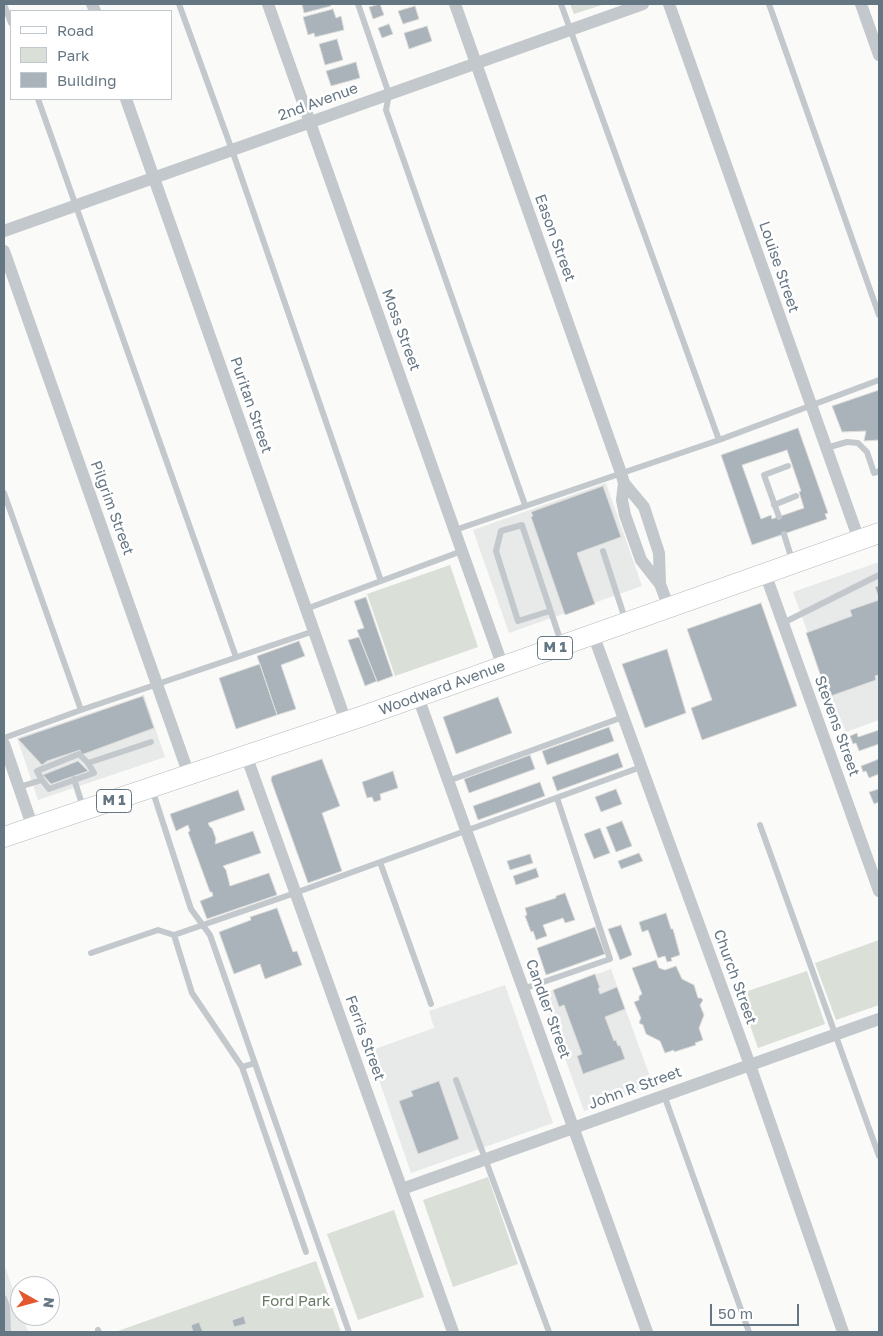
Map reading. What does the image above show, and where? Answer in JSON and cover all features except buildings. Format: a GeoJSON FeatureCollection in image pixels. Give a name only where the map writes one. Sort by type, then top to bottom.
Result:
{"type":"FeatureCollection","features":[{"type":"Feature","properties":{"kind":"main road","name":"Woodward Avenue"},"geometry":{"type":"LineString","coordinates":[[4,837],[346,722],[879,533]]}},
{"type":"Feature","properties":{"kind":"street","name":"Moss Street"},"geometry":{"type":"LineString","coordinates":[[268,4],[503,667]]}},
{"type":"Feature","properties":{"kind":"street","name":"Eason Street"},"geometry":{"type":"LineString","coordinates":[[455,4],[623,478],[644,507],[659,553],[660,584]]}},
{"type":"Feature","properties":{"kind":"street","name":"2nd Avenue"},"geometry":{"type":"LineString","coordinates":[[4,231],[643,4]]}},
{"type":"Feature","properties":{"kind":"street","name":"Louise Street"},"geometry":{"type":"LineString","coordinates":[[669,4],[859,540]]}},
{"type":"Feature","properties":{"kind":"street"},"geometry":{"type":"LineString","coordinates":[[861,4],[879,55]]}},
{"type":"Feature","properties":{"kind":"street","name":"Puritan Street"},"geometry":{"type":"LineString","coordinates":[[126,100],[346,722]]}},
{"type":"Feature","properties":{"kind":"street","name":"Pilgrim Street"},"geometry":{"type":"LineString","coordinates":[[4,251],[190,775]]}},
{"type":"Feature","properties":{"kind":"street","name":"Eason Street"},"geometry":{"type":"LineString","coordinates":[[623,478],[622,500],[631,533],[641,560],[660,584],[669,608]]}},
{"type":"Feature","properties":{"kind":"street","name":"Stevens Street"},"geometry":{"type":"LineString","coordinates":[[765,573],[879,891]]}},
{"type":"Feature","properties":{"kind":"street","name":"Church Street"},"geometry":{"type":"LineString","coordinates":[[593,634],[750,1065],[843,1332]]}},
{"type":"Feature","properties":{"kind":"street","name":"Candler Street"},"geometry":{"type":"LineString","coordinates":[[418,696],[647,1332]]}},
{"type":"Feature","properties":{"kind":"street"},"geometry":{"type":"LineString","coordinates":[[4,744],[34,828]]}},
{"type":"Feature","properties":{"kind":"street","name":"Ferris Street"},"geometry":{"type":"LineString","coordinates":[[246,755],[453,1332]]}},
{"type":"Feature","properties":{"kind":"street","name":"John R Street"},"geometry":{"type":"LineString","coordinates":[[402,1189],[879,1019]]}},
{"type":"Feature","properties":{"kind":"lane"},"geometry":{"type":"LineString","coordinates":[[4,4],[10,20]]}},
{"type":"Feature","properties":{"kind":"lane"},"geometry":{"type":"LineString","coordinates":[[179,4],[232,150],[382,581]]}},
{"type":"Feature","properties":{"kind":"lane"},"geometry":{"type":"LineString","coordinates":[[358,4],[389,94],[386,110],[525,505]]}},
{"type":"Feature","properties":{"kind":"lane"},"geometry":{"type":"LineString","coordinates":[[561,4],[719,440]]}},
{"type":"Feature","properties":{"kind":"lane"},"geometry":{"type":"LineString","coordinates":[[769,4],[879,316]]}},
{"type":"Feature","properties":{"kind":"lane"},"geometry":{"type":"LineString","coordinates":[[38,100],[236,657]]}},
{"type":"Feature","properties":{"kind":"lane"},"geometry":{"type":"LineString","coordinates":[[454,530],[525,505],[623,478],[879,380]]}},
{"type":"Feature","properties":{"kind":"lane"},"geometry":{"type":"LineString","coordinates":[[826,448],[847,442],[858,443],[867,452],[874,473],[879,471]]}},
{"type":"Feature","properties":{"kind":"lane"},"geometry":{"type":"LineString","coordinates":[[779,517],[764,475],[788,466]]}},
{"type":"Feature","properties":{"kind":"lane"},"geometry":{"type":"LineString","coordinates":[[4,493],[81,710]]}},
{"type":"Feature","properties":{"kind":"lane"},"geometry":{"type":"LineString","coordinates":[[774,505],[796,496]]}},
{"type":"Feature","properties":{"kind":"lane"},"geometry":{"type":"LineString","coordinates":[[550,611],[518,621],[496,551],[501,531],[522,525],[562,646]]}},
{"type":"Feature","properties":{"kind":"lane"},"geometry":{"type":"LineString","coordinates":[[784,534],[794,563]]}},
{"type":"Feature","properties":{"kind":"lane"},"geometry":{"type":"LineString","coordinates":[[306,609],[462,551]]}},
{"type":"Feature","properties":{"kind":"lane"},"geometry":{"type":"LineString","coordinates":[[603,551],[626,623]]}},
{"type":"Feature","properties":{"kind":"lane"},"geometry":{"type":"LineString","coordinates":[[783,623],[879,575]]}},
{"type":"Feature","properties":{"kind":"lane"},"geometry":{"type":"LineString","coordinates":[[4,738],[314,631]]}},
{"type":"Feature","properties":{"kind":"lane"},"geometry":{"type":"LineString","coordinates":[[448,780],[623,717]]}},
{"type":"Feature","properties":{"kind":"lane"},"geometry":{"type":"LineString","coordinates":[[88,763],[151,742]]}},
{"type":"Feature","properties":{"kind":"lane"},"geometry":{"type":"LineString","coordinates":[[80,754],[88,763],[94,772],[65,781],[49,789],[37,771],[54,768],[80,754]]}},
{"type":"Feature","properties":{"kind":"lane"},"geometry":{"type":"LineString","coordinates":[[91,954],[158,930],[174,935],[204,925],[642,767]]}},
{"type":"Feature","properties":{"kind":"lane"},"geometry":{"type":"LineString","coordinates":[[78,777],[84,811]]}},
{"type":"Feature","properties":{"kind":"lane"},"geometry":{"type":"LineString","coordinates":[[19,787],[42,780]]}},
{"type":"Feature","properties":{"kind":"lane"},"geometry":{"type":"LineString","coordinates":[[152,788],[191,909],[210,935],[349,1332]]}},
{"type":"Feature","properties":{"kind":"lane"},"geometry":{"type":"LineString","coordinates":[[523,989],[610,959],[557,798]]}},
{"type":"Feature","properties":{"kind":"lane"},"geometry":{"type":"LineString","coordinates":[[760,825],[879,1156]]}},
{"type":"Feature","properties":{"kind":"lane"},"geometry":{"type":"LineString","coordinates":[[380,862],[432,1004]]}},
{"type":"Feature","properties":{"kind":"lane"},"geometry":{"type":"LineString","coordinates":[[174,935],[192,993],[242,1067],[306,1252]]}},
{"type":"Feature","properties":{"kind":"lane"},"geometry":{"type":"LineString","coordinates":[[242,1067],[255,1063]]}},
{"type":"Feature","properties":{"kind":"lane"},"geometry":{"type":"LineString","coordinates":[[456,1080],[549,1332]]}},
{"type":"Feature","properties":{"kind":"lane"},"geometry":{"type":"LineString","coordinates":[[664,1096],[748,1332]]}},
{"type":"Feature","properties":{"kind":"lane"},"geometry":{"type":"LineString","coordinates":[[4,1298],[7,1306],[8,1332]]}},
{"type":"Feature","properties":{"kind":"shaded area"},"geometry":{"type":"Polygon","coordinates":[[[606,483],[642,586],[509,633],[473,530],[606,483]]]}},
{"type":"Feature","properties":{"kind":"shaded area"},"geometry":{"type":"Polygon","coordinates":[[[879,562],[879,720],[846,732],[829,692],[793,592],[879,562]]]}},
{"type":"Feature","properties":{"kind":"shaded area"},"geometry":{"type":"Polygon","coordinates":[[[144,695],[165,757],[38,800],[17,738],[144,695]]]}},
{"type":"Feature","properties":{"kind":"shaded area"},"geometry":{"type":"Polygon","coordinates":[[[611,969],[653,1085],[584,1111],[542,994],[611,969]]]}},
{"type":"Feature","properties":{"kind":"shaded area"},"geometry":{"type":"Polygon","coordinates":[[[505,985],[553,1123],[411,1173],[369,1051],[434,1028],[429,1011],[505,985]]]}},
{"type":"Feature","properties":{"kind":"shaded area"},"geometry":{"type":"Polygon","coordinates":[[[4,1264],[10,1281],[10,1326],[26,1326],[28,1332],[4,1332],[4,1264]]]}},
{"type":"Feature","properties":{"kind":"green space"},"geometry":{"type":"Polygon","coordinates":[[[570,4],[605,4],[574,14],[570,4]]]}},
{"type":"Feature","properties":{"kind":"green space"},"geometry":{"type":"Polygon","coordinates":[[[450,565],[478,647],[395,676],[367,594],[450,565]]]}},
{"type":"Feature","properties":{"kind":"green space"},"geometry":{"type":"Polygon","coordinates":[[[879,940],[879,1005],[836,1020],[815,963],[879,940]]]}},
{"type":"Feature","properties":{"kind":"green space"},"geometry":{"type":"Polygon","coordinates":[[[807,971],[825,1024],[758,1048],[739,994],[807,971]]]}},
{"type":"Feature","properties":{"kind":"green space"},"geometry":{"type":"Polygon","coordinates":[[[488,1177],[518,1264],[453,1287],[423,1200],[488,1177]]]}},
{"type":"Feature","properties":{"kind":"green space"},"geometry":{"type":"Polygon","coordinates":[[[394,1210],[424,1297],[358,1320],[327,1234],[394,1210]]]}},
{"type":"Feature","properties":{"kind":"green space","name":"Ford Park"},"geometry":{"type":"Polygon","coordinates":[[[316,1261],[341,1332],[115,1332],[316,1261]]]}}]}
